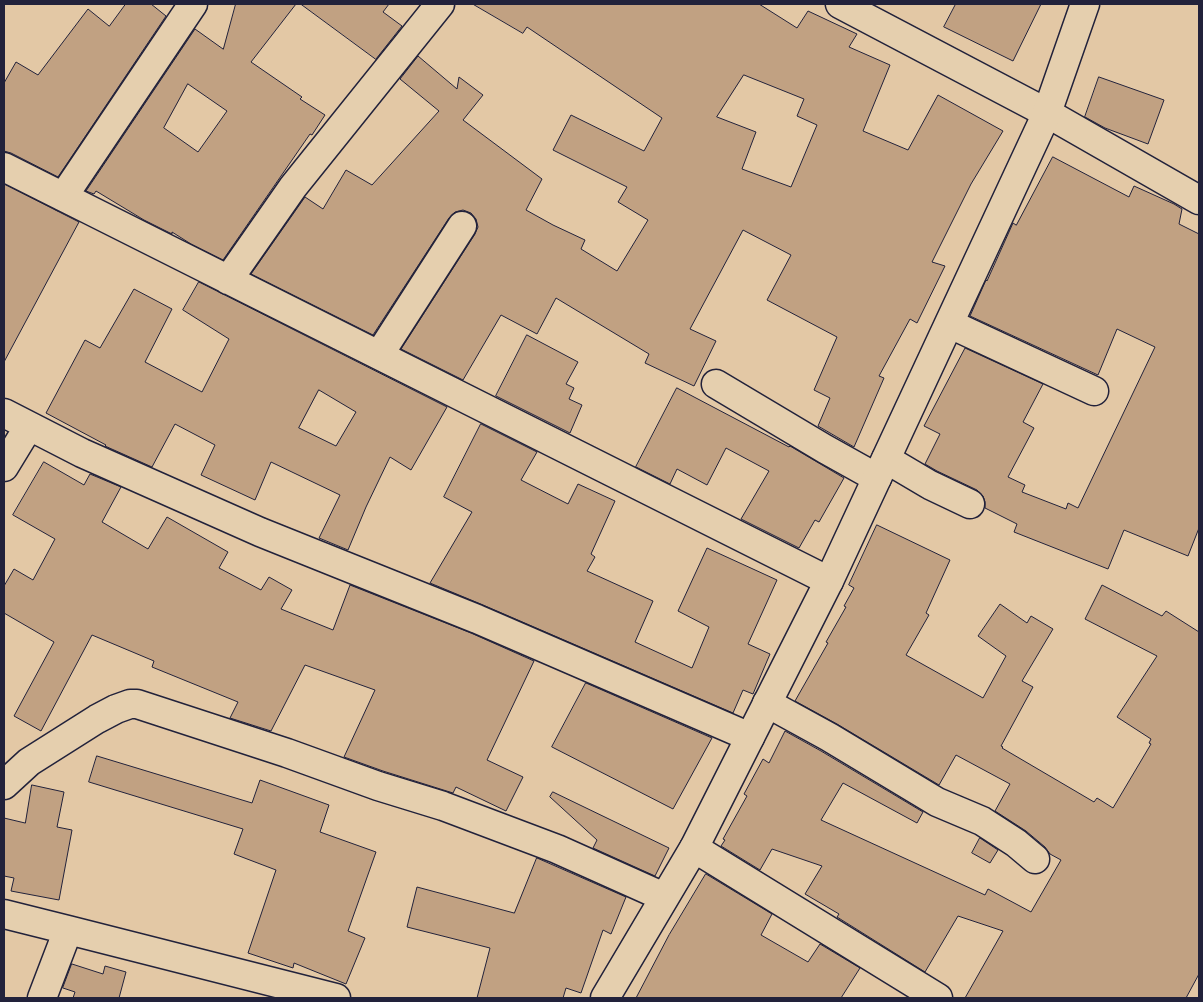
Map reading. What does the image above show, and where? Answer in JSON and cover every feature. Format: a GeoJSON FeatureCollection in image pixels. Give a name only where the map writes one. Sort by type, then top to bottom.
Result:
{"type":"FeatureCollection","features":[{"type":"Feature","properties":{"kind":"street"},"geometry":{"type":"LineString","coordinates":[[63,197],[193,4]]}},
{"type":"Feature","properties":{"kind":"street"},"geometry":{"type":"LineString","coordinates":[[228,280],[293,187],[440,4]]}},
{"type":"Feature","properties":{"kind":"street"},"geometry":{"type":"LineString","coordinates":[[840,4],[1047,113],[1199,200]]}},
{"type":"Feature","properties":{"kind":"street"},"geometry":{"type":"LineString","coordinates":[[605,998],[694,848],[828,581],[950,324],[1047,113],[1085,4]]}},
{"type":"Feature","properties":{"kind":"street"},"geometry":{"type":"LineString","coordinates":[[4,167],[828,581]]}},
{"type":"Feature","properties":{"kind":"street"},"geometry":{"type":"LineString","coordinates":[[379,355],[462,226]]}},
{"type":"Feature","properties":{"kind":"street"},"geometry":{"type":"LineString","coordinates":[[950,324],[1094,392]]}},
{"type":"Feature","properties":{"kind":"street"},"geometry":{"type":"LineString","coordinates":[[716,384],[825,449],[930,485],[970,504]]}},
{"type":"Feature","properties":{"kind":"street"},"geometry":{"type":"LineString","coordinates":[[4,413],[82,453],[260,532],[477,619],[750,738]]}},
{"type":"Feature","properties":{"kind":"street"},"geometry":{"type":"LineString","coordinates":[[4,467],[29,426]]}},
{"type":"Feature","properties":{"kind":"street"},"geometry":{"type":"LineString","coordinates":[[767,703],[937,802],[982,821],[1016,843],[1035,859]]}},
{"type":"Feature","properties":{"kind":"street"},"geometry":{"type":"LineString","coordinates":[[4,786],[29,762],[97,718],[130,704],[137,704],[287,753],[378,786],[443,806],[558,849],[664,897]]}},
{"type":"Feature","properties":{"kind":"street"},"geometry":{"type":"LineString","coordinates":[[694,848],[938,998]]}},
{"type":"Feature","properties":{"kind":"street"},"geometry":{"type":"LineString","coordinates":[[4,914],[336,998]]}},
{"type":"Feature","properties":{"kind":"street"},"geometry":{"type":"LineString","coordinates":[[42,998],[68,930]]}},
{"type":"Feature","properties":{"kind":"building"},"geometry":{"type":"Polygon","coordinates":[[[126,4],[151,4],[166,16],[58,177],[4,151],[4,83],[16,62],[38,75],[88,9],[109,26],[126,4]]]}},
{"type":"Feature","properties":{"kind":"building"},"geometry":{"type":"Polygon","coordinates":[[[236,4],[296,4],[251,62],[302,97],[300,99],[325,115],[223,260],[172,232],[172,234],[144,220],[96,191],[94,194],[86,191],[195,29],[223,49],[236,4]],[[188,84],[164,128],[198,152],[227,111],[188,84]]]}},
{"type":"Feature","properties":{"kind":"building"},"geometry":{"type":"Polygon","coordinates":[[[301,4],[389,4],[383,12],[402,26],[376,59],[301,4]]]}},
{"type":"Feature","properties":{"kind":"building"},"geometry":{"type":"Polygon","coordinates":[[[473,4],[759,4],[797,28],[808,11],[857,34],[849,47],[890,65],[863,131],[908,150],[938,95],[1003,131],[971,184],[932,262],[945,266],[917,323],[910,319],[879,376],[884,378],[854,447],[818,426],[830,398],[814,390],[837,337],[767,300],[791,255],[743,230],[690,329],[716,341],[694,386],[645,363],[649,354],[556,298],[537,334],[501,315],[463,380],[401,349],[475,234],[478,227],[476,219],[471,213],[463,210],[455,212],[449,218],[373,335],[251,274],[305,197],[323,209],[346,170],[372,185],[439,111],[400,79],[418,56],[457,89],[459,77],[483,95],[463,120],[542,179],[526,210],[585,240],[581,249],[617,271],[648,220],[618,202],[627,187],[553,150],[571,115],[644,151],[662,118],[527,27],[523,33],[473,4]],[[744,75],[717,117],[756,132],[742,169],[791,187],[817,125],[797,116],[804,99],[744,75]]]}},
{"type":"Feature","properties":{"kind":"building"},"geometry":{"type":"Polygon","coordinates":[[[956,4],[1041,4],[1013,61],[944,27],[956,4]]]}},
{"type":"Feature","properties":{"kind":"building"},"geometry":{"type":"Polygon","coordinates":[[[1099,77],[1164,100],[1148,144],[1105,128],[1085,117],[1099,77]]]}},
{"type":"Feature","properties":{"kind":"building"},"geometry":{"type":"Polygon","coordinates":[[[1053,157],[1129,197],[1134,186],[1174,204],[1182,209],[1179,224],[1199,234],[1199,528],[1188,556],[1124,530],[1108,569],[1014,532],[1017,524],[985,508],[983,496],[977,490],[925,464],[940,434],[924,426],[965,348],[1043,384],[1023,422],[1034,428],[1008,477],[1025,485],[1022,492],[1066,509],[1068,503],[1078,508],[1155,347],[1117,329],[1098,375],[970,316],[1013,223],[1016,225],[1053,157]]]}},
{"type":"Feature","properties":{"kind":"building"},"geometry":{"type":"Polygon","coordinates":[[[4,184],[79,222],[4,362],[4,184]]]}},
{"type":"Feature","properties":{"kind":"building"},"geometry":{"type":"Polygon","coordinates":[[[199,282],[447,407],[411,470],[390,457],[348,550],[319,538],[340,495],[271,462],[255,500],[201,475],[215,445],[175,424],[152,467],[105,446],[46,413],[85,340],[100,348],[134,289],[172,309],[145,362],[202,392],[229,339],[183,310],[199,282]],[[319,390],[299,428],[336,446],[356,412],[319,390]]]}},
{"type":"Feature","properties":{"kind":"building"},"geometry":{"type":"Polygon","coordinates":[[[527,335],[578,362],[566,384],[574,388],[569,399],[582,405],[570,433],[496,396],[527,335]]]}},
{"type":"Feature","properties":{"kind":"building"},"geometry":{"type":"Polygon","coordinates":[[[677,388],[790,446],[844,478],[819,522],[815,520],[799,548],[741,519],[769,471],[726,448],[707,485],[677,469],[670,484],[636,467],[677,388]]]}},
{"type":"Feature","properties":{"kind":"building"},"geometry":{"type":"Polygon","coordinates":[[[481,424],[537,452],[521,480],[568,504],[578,484],[615,501],[591,554],[595,557],[587,571],[653,601],[635,642],[692,668],[709,627],[678,611],[707,548],[777,580],[748,644],[770,654],[753,694],[743,690],[733,713],[430,583],[472,512],[444,497],[481,424]]]}},
{"type":"Feature","properties":{"kind":"building"},"geometry":{"type":"Polygon","coordinates":[[[44,462],[84,485],[90,474],[121,487],[102,522],[148,549],[167,517],[228,552],[219,568],[261,590],[269,577],[292,590],[281,609],[333,630],[350,585],[471,633],[534,661],[487,760],[523,777],[506,811],[456,787],[453,793],[344,757],[375,690],[305,665],[271,731],[230,718],[238,702],[152,667],[154,661],[92,635],[41,731],[14,716],[54,642],[4,613],[4,586],[14,569],[33,580],[55,539],[13,515],[44,462]]]}},
{"type":"Feature","properties":{"kind":"building"},"geometry":{"type":"Polygon","coordinates":[[[877,525],[950,560],[926,613],[929,615],[906,655],[983,698],[1006,656],[978,636],[1000,604],[1027,623],[1031,616],[1053,629],[1022,681],[1033,687],[1001,746],[1094,802],[1097,798],[1113,808],[1151,744],[1149,743],[1151,739],[1117,717],[1157,656],[1085,619],[1102,585],[1162,616],[1166,611],[1199,632],[1199,974],[1186,998],[965,998],[1003,931],[958,916],[925,972],[837,917],[839,914],[805,894],[822,866],[772,849],[760,870],[721,846],[747,796],[744,794],[763,759],[769,763],[785,731],[923,812],[917,823],[843,783],[821,820],[985,895],[988,889],[1031,912],[1061,860],[1050,854],[1045,847],[1026,831],[995,811],[1010,784],[956,755],[939,785],[795,701],[846,607],[844,606],[854,588],[849,585],[877,525]]]}},
{"type":"Feature","properties":{"kind":"building"},"geometry":{"type":"Polygon","coordinates":[[[586,683],[712,738],[673,809],[552,747],[586,683]]]}},
{"type":"Feature","properties":{"kind":"building"},"geometry":{"type":"Polygon","coordinates":[[[97,756],[252,803],[260,780],[329,805],[320,832],[376,852],[348,931],[365,938],[346,984],[294,963],[293,968],[248,953],[276,870],[234,854],[243,829],[89,782],[97,756]]]}},
{"type":"Feature","properties":{"kind":"building"},"geometry":{"type":"Polygon","coordinates":[[[32,785],[64,792],[57,827],[72,830],[59,900],[11,891],[14,878],[4,876],[4,818],[25,823],[32,785]]]}},
{"type":"Feature","properties":{"kind":"building"},"geometry":{"type":"Polygon","coordinates":[[[553,792],[669,848],[655,876],[593,848],[597,840],[550,797],[553,792]]]}},
{"type":"Feature","properties":{"kind":"building"},"geometry":{"type":"Polygon","coordinates":[[[980,838],[998,850],[990,863],[972,853],[980,838]]]}},
{"type":"Feature","properties":{"kind":"building"},"geometry":{"type":"Polygon","coordinates":[[[537,858],[626,897],[611,934],[603,930],[581,993],[566,988],[563,998],[477,998],[490,948],[407,927],[417,887],[514,913],[537,858]]]}},
{"type":"Feature","properties":{"kind":"building"},"geometry":{"type":"Polygon","coordinates":[[[706,874],[772,914],[761,935],[808,962],[820,944],[860,968],[841,998],[636,998],[669,935],[706,874]]]}},
{"type":"Feature","properties":{"kind":"building"},"geometry":{"type":"Polygon","coordinates":[[[72,964],[103,974],[105,966],[126,972],[119,998],[73,998],[75,992],[63,988],[72,964]]]}}]}
